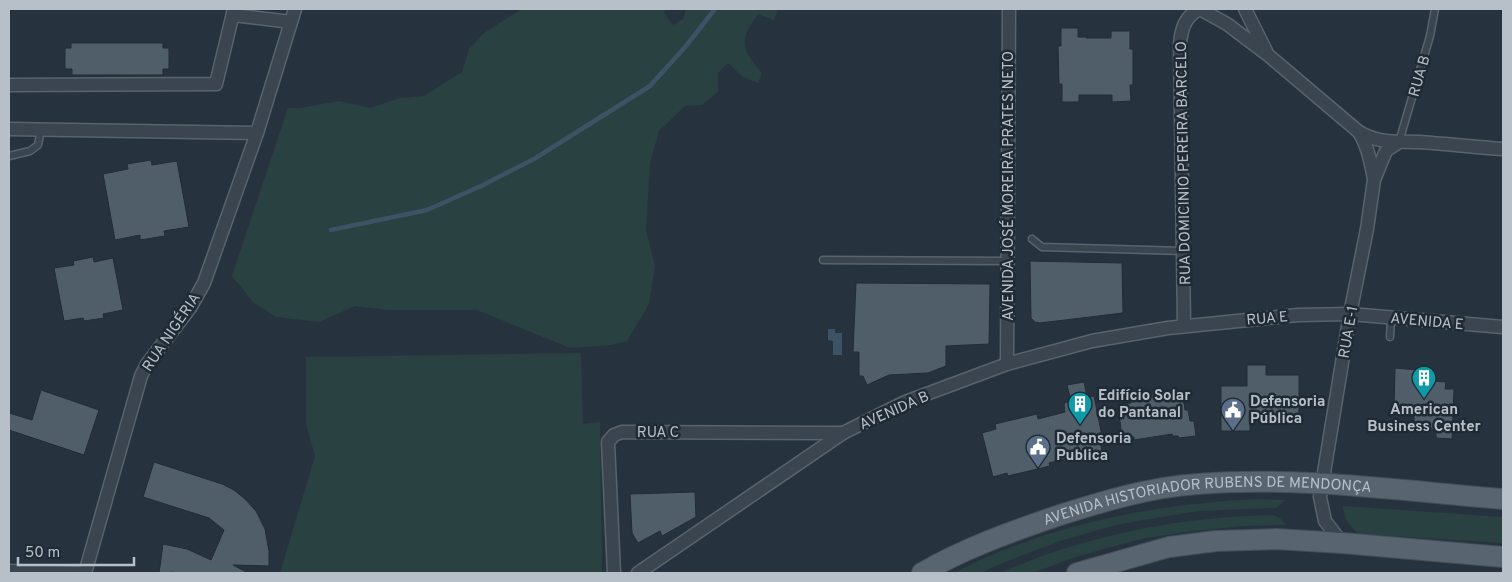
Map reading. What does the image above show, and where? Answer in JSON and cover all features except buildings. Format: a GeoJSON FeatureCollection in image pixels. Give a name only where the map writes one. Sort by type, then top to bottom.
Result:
{"type":"FeatureCollection","features":[{"type":"Feature","properties":{"kind":"main road","name":"AVENIDA HISTORIADOR RUBENS DE MENDONÇA"},"geometry":{"type":"LineString","coordinates":[[922,573],[1002,536],[1087,506],[1123,496],[1195,484],[1246,482],[1322,484],[1503,499]]}},
{"type":"Feature","properties":{"kind":"main road"},"geometry":{"type":"LineString","coordinates":[[1077,573],[1170,547],[1216,541],[1276,539],[1503,557]]}},
{"type":"Feature","properties":{"kind":"street","name":"RUA NIGÉRIA"},"geometry":{"type":"LineString","coordinates":[[85,573],[141,376],[147,364],[190,308],[204,283],[257,134],[294,9]]}},
{"type":"Feature","properties":{"kind":"street","name":"AVENIDA JOSÉ MOREIRA PRATES NETO"},"geometry":{"type":"LineString","coordinates":[[1007,364],[1009,9]]}},
{"type":"Feature","properties":{"kind":"street"},"geometry":{"type":"LineString","coordinates":[[1200,9],[1227,24],[1268,55],[1359,132],[1377,140],[1503,149]]}},
{"type":"Feature","properties":{"kind":"street","name":"RUA DOMICINIO PEREIRA BARCELO"},"geometry":{"type":"LineString","coordinates":[[1184,325],[1181,36],[1188,16],[1200,9]]}},
{"type":"Feature","properties":{"kind":"street"},"geometry":{"type":"LineString","coordinates":[[1227,24],[1237,20],[1246,9],[1268,55]]}},
{"type":"Feature","properties":{"kind":"street"},"geometry":{"type":"LineString","coordinates":[[9,85],[216,84],[233,12],[291,22]]}},
{"type":"Feature","properties":{"kind":"street"},"geometry":{"type":"LineString","coordinates":[[9,129],[257,134]]}},
{"type":"Feature","properties":{"kind":"street","name":"RUA E-1"},"geometry":{"type":"LineString","coordinates":[[1359,132],[1368,151],[1374,180]]}},
{"type":"Feature","properties":{"kind":"street","name":"RUA E-1"},"geometry":{"type":"LineString","coordinates":[[1342,543],[1325,521],[1320,497],[1374,180],[1385,153],[1399,142]]}},
{"type":"Feature","properties":{"kind":"street","name":"AVENIDA E"},"geometry":{"type":"LineString","coordinates":[[1350,314],[1503,327]]}},
{"type":"Feature","properties":{"kind":"street","name":"RUA E"},"geometry":{"type":"LineString","coordinates":[[1184,325],[1298,315],[1350,314]]}},
{"type":"Feature","properties":{"kind":"street","name":"AVENIDA B"},"geometry":{"type":"LineString","coordinates":[[638,573],[843,433],[905,402],[1007,364],[1092,341],[1184,325]]}},
{"type":"Feature","properties":{"kind":"street","name":"RUA C"},"geometry":{"type":"LineString","coordinates":[[614,573],[608,442],[614,435],[622,432],[843,433]]}},
{"type":"Feature","properties":{"kind":"street"},"geometry":{"type":"LineString","coordinates":[[9,571],[85,573]]}},
{"type":"Feature","properties":{"kind":"lane","name":"RUA B"},"geometry":{"type":"LineString","coordinates":[[1399,142],[1430,36],[1434,9]]}},
{"type":"Feature","properties":{"kind":"lane"},"geometry":{"type":"LineString","coordinates":[[9,156],[30,151],[38,144],[42,129]]}},
{"type":"Feature","properties":{"kind":"lane"},"geometry":{"type":"LineString","coordinates":[[1032,239],[1042,247],[1184,251]]}},
{"type":"Feature","properties":{"kind":"lane"},"geometry":{"type":"LineString","coordinates":[[823,260],[1008,261]]}},
{"type":"Feature","properties":{"kind":"lane"},"geometry":{"type":"LineString","coordinates":[[1390,337],[1391,318]]}},
{"type":"Feature","properties":{"kind":"green space"},"geometry":{"type":"Polygon","coordinates":[[[522,9],[665,9],[664,13],[673,25],[683,19],[686,9],[778,9],[774,20],[758,14],[745,38],[746,51],[762,73],[758,83],[743,77],[728,63],[718,73],[718,92],[702,105],[685,106],[659,131],[650,163],[646,230],[655,266],[649,304],[627,341],[611,345],[570,348],[477,310],[387,310],[355,306],[319,322],[276,317],[253,302],[232,276],[288,108],[300,108],[339,101],[370,108],[400,98],[424,96],[462,72],[469,49],[484,33],[522,9]]]}},
{"type":"Feature","properties":{"kind":"green space"},"geometry":{"type":"Polygon","coordinates":[[[581,353],[583,424],[600,422],[602,573],[280,573],[315,456],[306,424],[306,357],[581,353]]]}},
{"type":"Feature","properties":{"kind":"green space"},"geometry":{"type":"Polygon","coordinates":[[[1258,499],[1285,500],[1275,508],[1199,511],[1112,526],[1060,541],[981,573],[954,573],[1026,541],[1064,529],[1140,512],[1179,506],[1258,499]]]}},
{"type":"Feature","properties":{"kind":"green space"},"geometry":{"type":"Polygon","coordinates":[[[1343,506],[1503,517],[1503,543],[1359,534],[1348,522],[1343,506]]]}},
{"type":"Feature","properties":{"kind":"green space"},"geometry":{"type":"Polygon","coordinates":[[[1273,515],[1280,518],[1286,525],[1243,526],[1146,538],[1067,560],[1033,573],[1000,573],[1066,548],[1134,530],[1203,520],[1273,515]]]}},
{"type":"Feature","properties":{"kind":"water"},"geometry":{"type":"Polygon","coordinates":[[[828,329],[835,329],[835,333],[842,333],[842,355],[833,355],[833,341],[828,340],[828,329]]]}},
{"type":"Feature","properties":{"kind":"waterway"},"geometry":{"type":"LineString","coordinates":[[331,230],[427,210],[481,186],[534,159],[650,86],[686,46],[715,9]]}},
{"type":"Feature","properties":{"kind":"place","name":"American Business Center"},"geometry":{"type":"Point","coordinates":[1424,399]}},
{"type":"Feature","properties":{"kind":"place","name":"Edifício Solar do Pantanal"},"geometry":{"type":"Point","coordinates":[1080,425]}},
{"type":"Feature","properties":{"kind":"place","name":"Defensoria Pública"},"geometry":{"type":"Point","coordinates":[1233,431]}},
{"type":"Feature","properties":{"kind":"place","name":"Defensoria Publica"},"geometry":{"type":"Point","coordinates":[1038,468]}}]}
